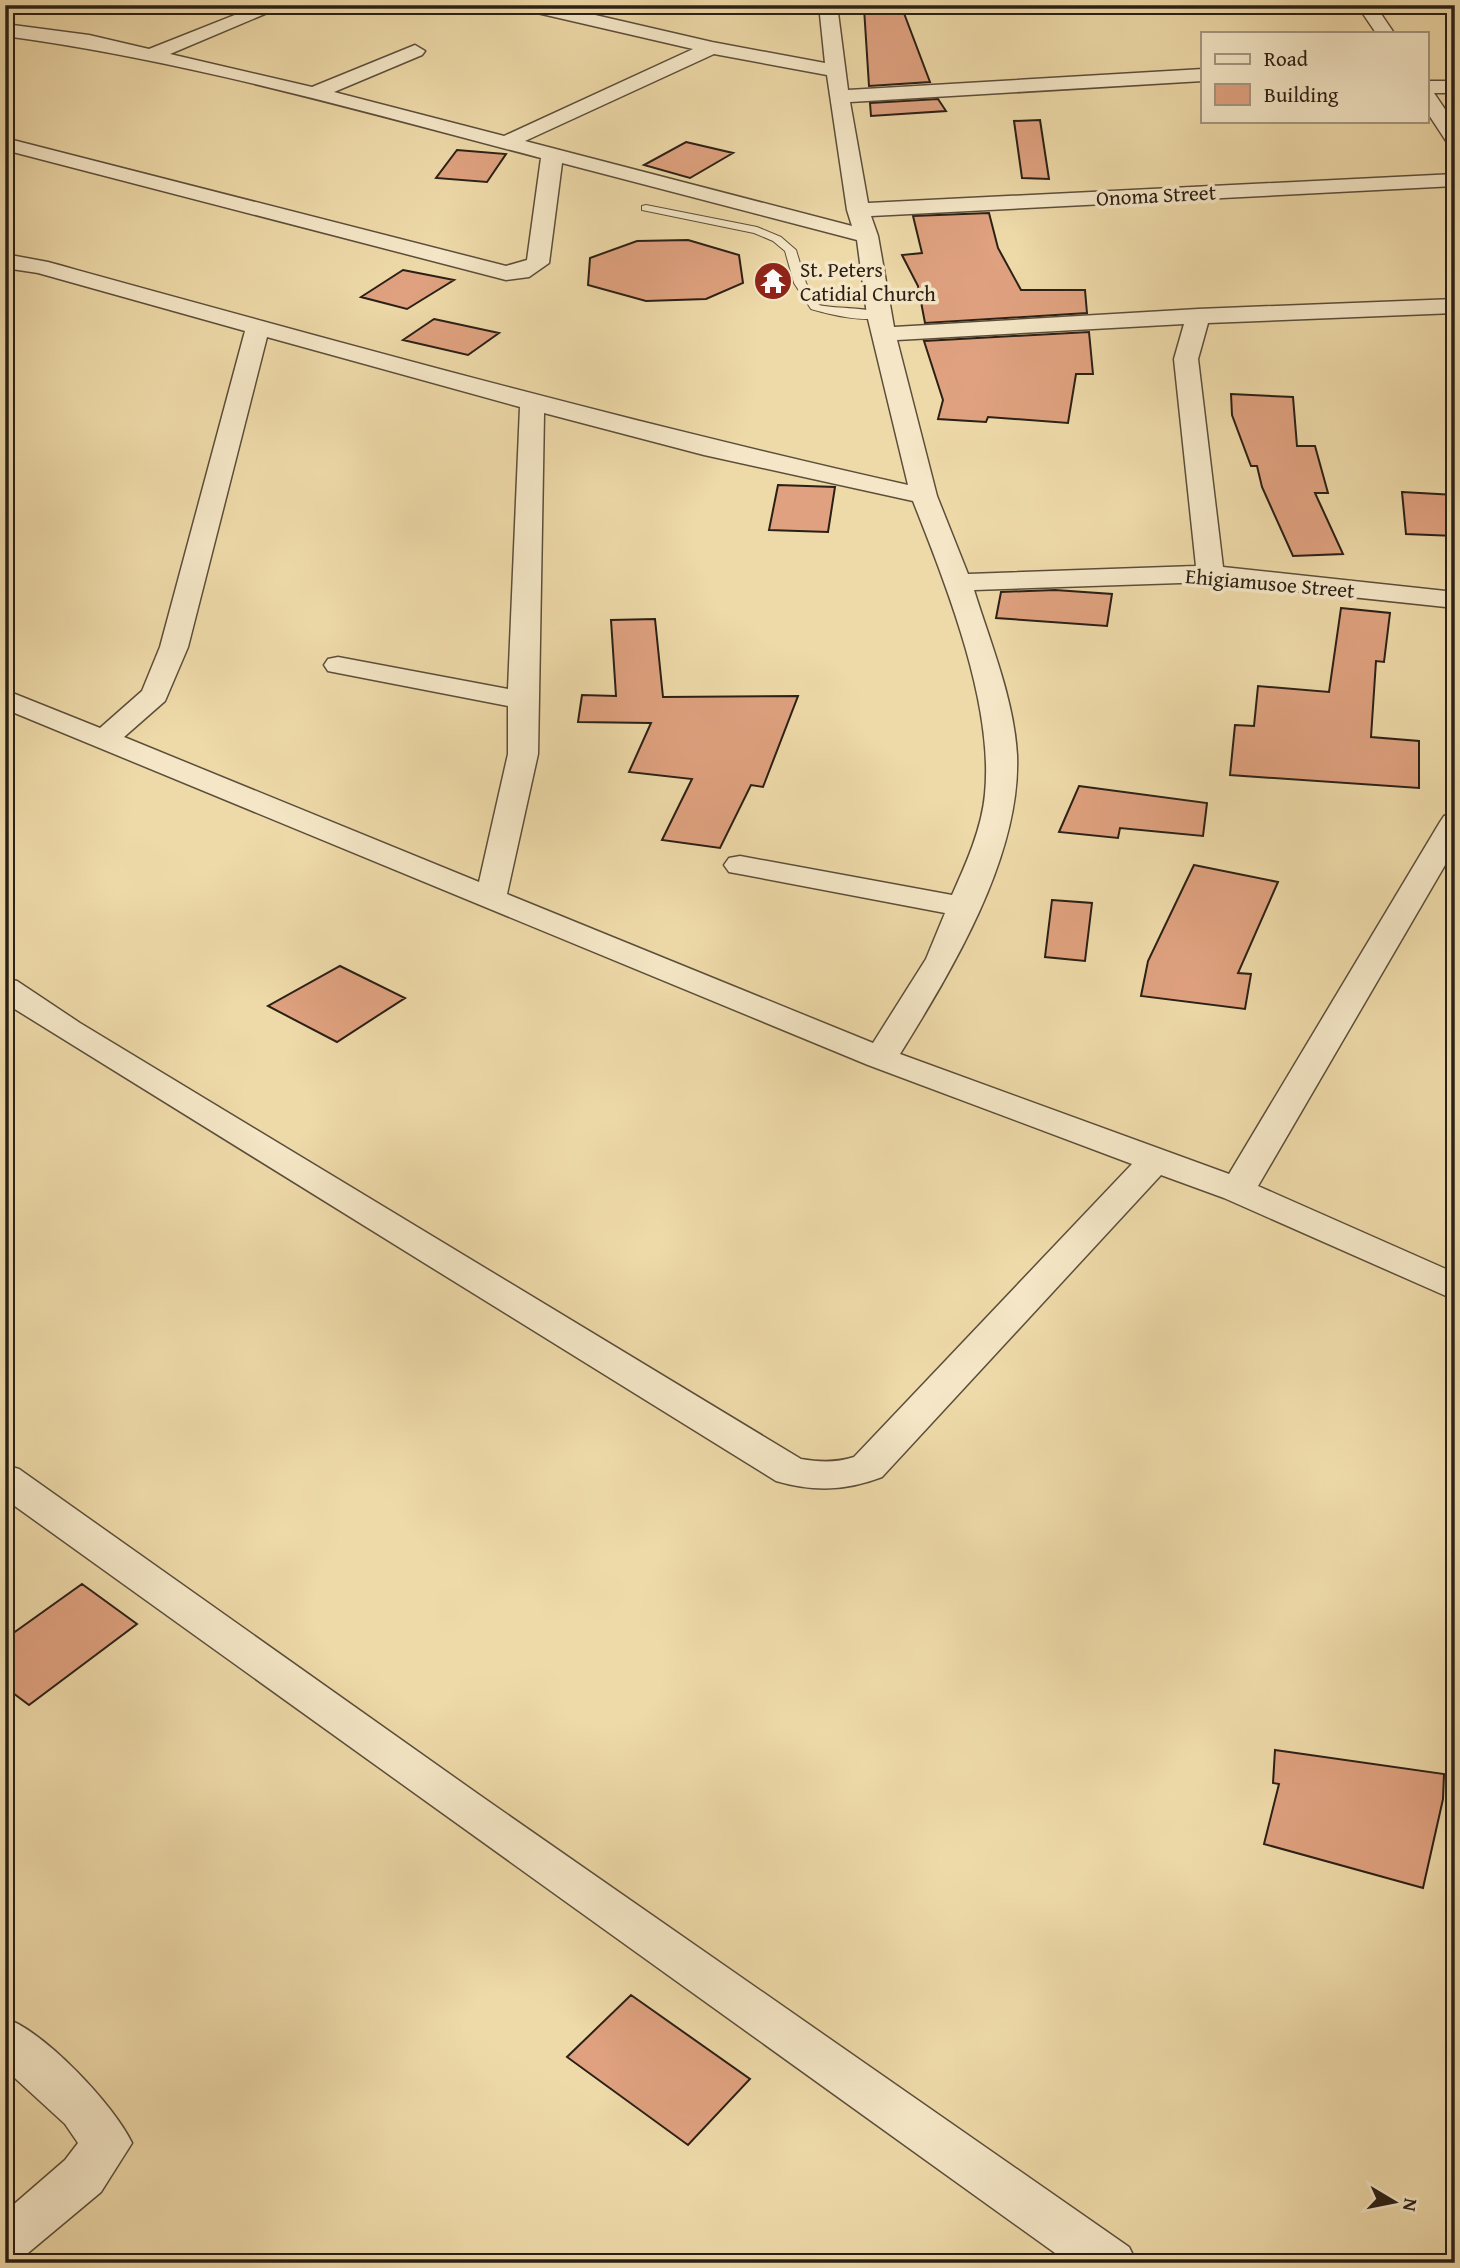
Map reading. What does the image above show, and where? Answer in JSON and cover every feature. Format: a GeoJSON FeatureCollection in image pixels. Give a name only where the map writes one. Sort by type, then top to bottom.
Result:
{"type":"FeatureCollection","features":[{"type":"Feature","properties":{"kind":"street"},"geometry":{"type":"LineString","coordinates":[[148,56],[278,5]]}},
{"type":"Feature","properties":{"kind":"street"},"geometry":{"type":"LineString","coordinates":[[527,5],[712,48],[838,84],[1201,75]]}},
{"type":"Feature","properties":{"kind":"street"},"geometry":{"type":"LineString","coordinates":[[828,5],[858,210],[867,236],[882,324],[924,496],[958,582],[996,712],[1003,754],[1000,797],[984,858],[942,959],[880,1058]]}},
{"type":"Feature","properties":{"kind":"street"},"geometry":{"type":"LineString","coordinates":[[1366,5],[1384,32]]}},
{"type":"Feature","properties":{"kind":"street"},"geometry":{"type":"LineString","coordinates":[[5,30],[52,34],[314,93],[507,142],[552,157],[867,236]]}},
{"type":"Feature","properties":{"kind":"street"},"geometry":{"type":"LineString","coordinates":[[507,142],[712,48]]}},
{"type":"Feature","properties":{"kind":"street"},"geometry":{"type":"LineString","coordinates":[[314,93],[415,51]]}},
{"type":"Feature","properties":{"kind":"street"},"geometry":{"type":"LineString","coordinates":[[1428,86],[1455,87]]}},
{"type":"Feature","properties":{"kind":"street"},"geometry":{"type":"LineString","coordinates":[[1428,99],[1455,140]]}},
{"type":"Feature","properties":{"kind":"street"},"geometry":{"type":"LineString","coordinates":[[5,144],[506,273],[522,272],[538,263],[552,157]]}},
{"type":"Feature","properties":{"kind":"street","name":"Onoma Street"},"geometry":{"type":"LineString","coordinates":[[858,210],[1455,180]]}},
{"type":"Feature","properties":{"kind":"street"},"geometry":{"type":"LineString","coordinates":[[5,261],[40,267],[532,403],[704,447],[924,496]]}},
{"type":"Feature","properties":{"kind":"street"},"geometry":{"type":"LineString","coordinates":[[882,324],[1455,306]]}},
{"type":"Feature","properties":{"kind":"street"},"geometry":{"type":"LineString","coordinates":[[1198,316],[1186,359],[1210,574]]}},
{"type":"Feature","properties":{"kind":"street"},"geometry":{"type":"LineString","coordinates":[[105,739],[155,695],[174,647],[258,326]]}},
{"type":"Feature","properties":{"kind":"street"},"geometry":{"type":"LineString","coordinates":[[491,897],[523,754],[522,700],[532,403]]}},
{"type":"Feature","properties":{"kind":"street","name":"Ehigiamusoe Street"},"geometry":{"type":"LineString","coordinates":[[958,582],[1210,574],[1455,600]]}},
{"type":"Feature","properties":{"kind":"street"},"geometry":{"type":"LineString","coordinates":[[338,665],[522,700]]}},
{"type":"Feature","properties":{"kind":"street"},"geometry":{"type":"LineString","coordinates":[[5,699],[880,1058],[1237,1190],[1455,1288]]}},
{"type":"Feature","properties":{"kind":"street"},"geometry":{"type":"LineString","coordinates":[[1237,1190],[1455,822]]}},
{"type":"Feature","properties":{"kind":"street"},"geometry":{"type":"LineString","coordinates":[[740,865],[964,907]]}},
{"type":"Feature","properties":{"kind":"street"},"geometry":{"type":"LineString","coordinates":[[5,988],[80,1038],[778,1464],[790,1471],[810,1475],[843,1477],[868,1466],[1156,1159]]}},
{"type":"Feature","properties":{"kind":"street"},"geometry":{"type":"LineString","coordinates":[[5,1479],[451,1798],[1111,2263]]}},
{"type":"Feature","properties":{"kind":"street"},"geometry":{"type":"LineString","coordinates":[[5,2038],[82,2109],[107,2143],[83,2176],[5,2244]]}},
{"type":"Feature","properties":{"kind":"lane"},"geometry":{"type":"LineString","coordinates":[[646,208],[767,235],[790,250],[800,283],[815,307],[882,324]]}},
{"type":"Feature","properties":{"kind":"building"},"geometry":{"type":"Polygon","coordinates":[[[864,8],[902,8],[930,82],[869,86],[864,8]]]}},
{"type":"Feature","properties":{"kind":"building"},"geometry":{"type":"Polygon","coordinates":[[[938,99],[946,111],[871,116],[870,103],[938,99]]]}},
{"type":"Feature","properties":{"kind":"building"},"geometry":{"type":"Polygon","coordinates":[[[1040,120],[1049,179],[1022,178],[1014,121],[1040,120]]]}},
{"type":"Feature","properties":{"kind":"building"},"geometry":{"type":"Polygon","coordinates":[[[686,142],[733,153],[690,178],[644,165],[686,142]]]}},
{"type":"Feature","properties":{"kind":"building"},"geometry":{"type":"Polygon","coordinates":[[[457,150],[506,154],[487,182],[436,178],[457,150]]]}},
{"type":"Feature","properties":{"kind":"building"},"geometry":{"type":"Polygon","coordinates":[[[989,213],[998,248],[1021,290],[1085,290],[1087,313],[925,323],[918,286],[902,255],[922,253],[913,216],[989,213]]]}},
{"type":"Feature","properties":{"kind":"building"},"geometry":{"type":"Polygon","coordinates":[[[688,240],[739,255],[743,283],[706,299],[646,301],[588,285],[590,258],[637,241],[688,240]]]}},
{"type":"Feature","properties":{"kind":"building"},"geometry":{"type":"Polygon","coordinates":[[[403,270],[454,280],[407,309],[361,297],[403,270]]]}},
{"type":"Feature","properties":{"kind":"building"},"geometry":{"type":"Polygon","coordinates":[[[434,319],[499,333],[468,355],[403,340],[434,319]]]}},
{"type":"Feature","properties":{"kind":"building"},"geometry":{"type":"Polygon","coordinates":[[[1089,332],[1093,374],[1076,374],[1068,423],[988,417],[986,422],[938,419],[943,400],[924,341],[1089,332]]]}},
{"type":"Feature","properties":{"kind":"building"},"geometry":{"type":"Polygon","coordinates":[[[1231,394],[1293,397],[1297,446],[1315,446],[1328,493],[1315,493],[1343,554],[1293,556],[1262,487],[1257,466],[1251,466],[1232,415],[1231,394]]]}},
{"type":"Feature","properties":{"kind":"building"},"geometry":{"type":"Polygon","coordinates":[[[778,485],[835,487],[828,532],[769,530],[778,485]]]}},
{"type":"Feature","properties":{"kind":"building"},"geometry":{"type":"Polygon","coordinates":[[[1402,492],[1455,495],[1455,536],[1406,534],[1402,492]]]}},
{"type":"Feature","properties":{"kind":"building"},"geometry":{"type":"Polygon","coordinates":[[[1055,590],[1112,594],[1107,626],[996,618],[1001,592],[1055,590]]]}},
{"type":"Feature","properties":{"kind":"building"},"geometry":{"type":"Polygon","coordinates":[[[1341,608],[1390,613],[1384,662],[1376,661],[1371,737],[1419,741],[1419,788],[1230,775],[1235,725],[1254,726],[1258,686],[1329,692],[1341,608]]]}},
{"type":"Feature","properties":{"kind":"building"},"geometry":{"type":"Polygon","coordinates":[[[655,619],[663,697],[798,696],[763,787],[751,785],[720,848],[662,840],[692,779],[629,772],[651,723],[578,722],[582,695],[616,696],[611,620],[655,619]]]}},
{"type":"Feature","properties":{"kind":"building"},"geometry":{"type":"Polygon","coordinates":[[[1079,786],[1207,803],[1203,836],[1120,828],[1118,838],[1059,832],[1079,786]]]}},
{"type":"Feature","properties":{"kind":"building"},"geometry":{"type":"Polygon","coordinates":[[[1194,865],[1278,882],[1238,973],[1251,974],[1245,1009],[1141,996],[1148,961],[1194,865]]]}},
{"type":"Feature","properties":{"kind":"building"},"geometry":{"type":"Polygon","coordinates":[[[1052,900],[1092,903],[1085,961],[1045,957],[1052,900]]]}},
{"type":"Feature","properties":{"kind":"building"},"geometry":{"type":"Polygon","coordinates":[[[340,966],[405,998],[337,1042],[268,1006],[340,966]]]}},
{"type":"Feature","properties":{"kind":"building"},"geometry":{"type":"Polygon","coordinates":[[[82,1584],[137,1624],[29,1705],[5,1687],[5,1639],[82,1584]]]}},
{"type":"Feature","properties":{"kind":"building"},"geometry":{"type":"Polygon","coordinates":[[[1275,1750],[1444,1774],[1443,1799],[1423,1888],[1264,1844],[1279,1784],[1273,1783],[1275,1750]]]}},
{"type":"Feature","properties":{"kind":"building"},"geometry":{"type":"Polygon","coordinates":[[[631,1995],[750,2079],[688,2145],[567,2057],[631,1995]]]}},
{"type":"Feature","properties":{"kind":"place","name":"St. Peters Catidial Church"},"geometry":{"type":"Point","coordinates":[773,281]}}]}
